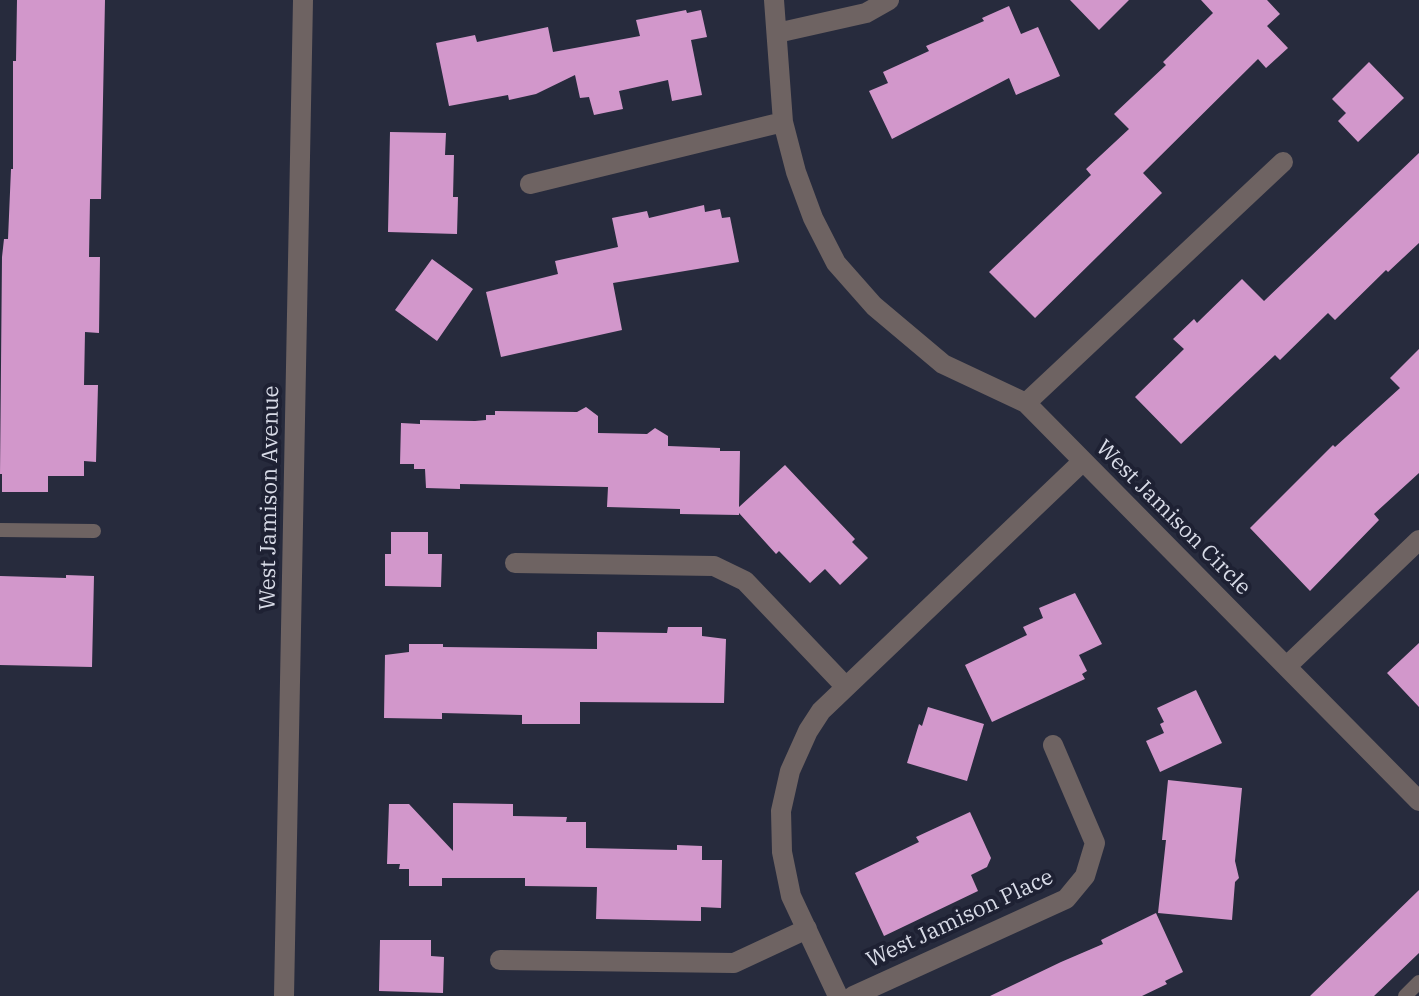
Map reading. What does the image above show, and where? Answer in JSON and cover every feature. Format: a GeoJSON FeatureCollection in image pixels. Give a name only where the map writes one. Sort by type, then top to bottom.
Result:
{"type":"FeatureCollection","features":[{"type":"Feature","properties":{"kind":"street","name":"West Jamison Avenue"},"geometry":{"type":"LineString","coordinates":[[284,996],[303,0]]}},
{"type":"Feature","properties":{"kind":"street","name":"West Jamison Circle"},"geometry":{"type":"LineString","coordinates":[[774,0],[783,122],[796,172],[813,218],[836,263],[874,306],[943,364],[1026,403],[1419,801]]}},
{"type":"Feature","properties":{"kind":"street"},"geometry":{"type":"LineString","coordinates":[[777,33],[866,13],[889,0]]}},
{"type":"Feature","properties":{"kind":"street"},"geometry":{"type":"LineString","coordinates":[[530,184],[783,122]]}},
{"type":"Feature","properties":{"kind":"street"},"geometry":{"type":"LineString","coordinates":[[1026,403],[1283,162]]}},
{"type":"Feature","properties":{"kind":"street"},"geometry":{"type":"LineString","coordinates":[[838,996],[791,896],[782,852],[781,811],[790,771],[808,731],[821,711],[1082,462]]}},
{"type":"Feature","properties":{"kind":"street"},"geometry":{"type":"LineString","coordinates":[[1287,666],[1419,540]]}},
{"type":"Feature","properties":{"kind":"street"},"geometry":{"type":"LineString","coordinates":[[515,563],[714,566],[745,581],[846,687]]}},
{"type":"Feature","properties":{"kind":"street","name":"West Jamison Place"},"geometry":{"type":"LineString","coordinates":[[853,996],[1066,899],[1085,876],[1095,843],[1053,745]]}},
{"type":"Feature","properties":{"kind":"street"},"geometry":{"type":"LineString","coordinates":[[500,960],[734,963],[807,929]]}},
{"type":"Feature","properties":{"kind":"lane"},"geometry":{"type":"LineString","coordinates":[[0,530],[94,531]]}},
{"type":"Feature","properties":{"kind":"lane"},"geometry":{"type":"LineString","coordinates":[[1405,996],[1419,982]]}},
{"type":"Feature","properties":{"kind":"building"},"geometry":{"type":"Polygon","coordinates":[[[17,0],[105,0],[101,199],[90,199],[89,257],[100,257],[99,333],[85,332],[84,385],[98,385],[96,462],[84,461],[84,476],[48,476],[48,492],[2,492],[0,474],[2,257],[4,239],[8,239],[13,169],[13,61],[16,61],[17,0]]]}},
{"type":"Feature","properties":{"kind":"building"},"geometry":{"type":"Polygon","coordinates":[[[1070,0],[1129,0],[1099,30],[1070,0]]]}},
{"type":"Feature","properties":{"kind":"building"},"geometry":{"type":"Polygon","coordinates":[[[1201,0],[1267,0],[1280,14],[1267,26],[1288,48],[1266,68],[1258,59],[1143,173],[1162,193],[1035,318],[989,272],[1091,175],[1086,169],[1129,129],[1114,114],[1166,65],[1163,62],[1213,13],[1201,0]]]}},
{"type":"Feature","properties":{"kind":"building"},"geometry":{"type":"Polygon","coordinates":[[[1009,6],[1021,34],[1038,27],[1060,76],[1016,95],[1009,78],[892,139],[869,91],[888,83],[883,72],[929,51],[926,46],[984,21],[982,18],[1009,6]]]}},
{"type":"Feature","properties":{"kind":"building"},"geometry":{"type":"Polygon","coordinates":[[[686,10],[687,13],[701,10],[707,37],[691,40],[702,95],[672,101],[668,80],[619,91],[623,109],[594,115],[589,97],[580,98],[575,75],[536,94],[509,100],[508,95],[449,106],[436,43],[475,35],[477,42],[548,27],[553,52],[640,36],[636,20],[686,10]]]}},
{"type":"Feature","properties":{"kind":"building"},"geometry":{"type":"Polygon","coordinates":[[[1369,62],[1404,98],[1358,142],[1338,121],[1346,113],[1332,99],[1369,62]]]}},
{"type":"Feature","properties":{"kind":"building"},"geometry":{"type":"Polygon","coordinates":[[[390,132],[446,133],[445,155],[454,155],[453,197],[458,197],[457,234],[388,232],[390,132]]]}},
{"type":"Feature","properties":{"kind":"building"},"geometry":{"type":"Polygon","coordinates":[[[1419,153],[1419,243],[1335,320],[1328,313],[1280,360],[1275,355],[1181,444],[1135,397],[1184,349],[1173,339],[1194,319],[1197,323],[1242,279],[1264,301],[1419,153]]]}},
{"type":"Feature","properties":{"kind":"building"},"geometry":{"type":"Polygon","coordinates":[[[704,205],[705,212],[720,209],[722,218],[730,217],[739,262],[613,283],[622,330],[501,357],[486,292],[558,274],[555,261],[618,247],[612,218],[647,211],[649,218],[704,205]]]}},
{"type":"Feature","properties":{"kind":"building"},"geometry":{"type":"Polygon","coordinates":[[[432,259],[473,289],[437,341],[395,310],[432,259]]]}},
{"type":"Feature","properties":{"kind":"building"},"geometry":{"type":"Polygon","coordinates":[[[1419,349],[1419,473],[1374,514],[1379,520],[1310,591],[1250,528],[1333,445],[1335,447],[1400,388],[1390,378],[1419,349]]]}},
{"type":"Feature","properties":{"kind":"building"},"geometry":{"type":"Polygon","coordinates":[[[586,407],[598,416],[598,433],[647,434],[655,428],[668,436],[668,446],[740,451],[739,507],[785,465],[855,539],[852,542],[868,558],[840,585],[825,569],[810,583],[779,551],[776,554],[739,513],[680,514],[680,509],[607,507],[608,487],[460,484],[460,489],[426,488],[425,469],[414,469],[414,464],[400,464],[401,423],[420,424],[420,420],[475,421],[486,420],[486,415],[495,415],[495,411],[577,412],[586,407]]]}},
{"type":"Feature","properties":{"kind":"building"},"geometry":{"type":"Polygon","coordinates":[[[391,532],[428,532],[428,554],[442,554],[441,587],[385,586],[385,554],[391,554],[391,532]]]}},
{"type":"Feature","properties":{"kind":"building"},"geometry":{"type":"Polygon","coordinates":[[[66,575],[94,576],[92,667],[0,665],[0,576],[66,578],[66,575]]]}},
{"type":"Feature","properties":{"kind":"building"},"geometry":{"type":"Polygon","coordinates":[[[1075,593],[1102,644],[1079,655],[1087,671],[1082,674],[1085,679],[992,722],[965,665],[1027,635],[1023,627],[1043,618],[1039,608],[1075,593]]]}},
{"type":"Feature","properties":{"kind":"building"},"geometry":{"type":"Polygon","coordinates":[[[668,627],[702,627],[702,636],[726,639],[724,703],[580,702],[580,724],[522,724],[522,715],[442,713],[442,719],[384,718],[385,655],[409,652],[409,644],[597,649],[597,632],[667,633],[668,627]]]}},
{"type":"Feature","properties":{"kind":"building"},"geometry":{"type":"Polygon","coordinates":[[[1419,643],[1419,707],[1387,673],[1419,643]]]}},
{"type":"Feature","properties":{"kind":"building"},"geometry":{"type":"Polygon","coordinates":[[[1196,690],[1222,743],[1160,772],[1146,741],[1164,733],[1160,724],[1164,722],[1157,708],[1196,690]]]}},
{"type":"Feature","properties":{"kind":"building"},"geometry":{"type":"Polygon","coordinates":[[[928,707],[984,724],[967,781],[907,763],[919,724],[922,726],[928,707]]]}},
{"type":"Feature","properties":{"kind":"building"},"geometry":{"type":"Polygon","coordinates":[[[1168,780],[1242,788],[1235,861],[1239,878],[1235,882],[1232,920],[1158,913],[1166,840],[1162,840],[1168,780]]]}},
{"type":"Feature","properties":{"kind":"building"},"geometry":{"type":"Polygon","coordinates":[[[453,803],[513,804],[513,816],[567,817],[566,822],[586,822],[586,848],[677,850],[677,845],[702,846],[702,860],[722,860],[721,908],[701,907],[701,921],[596,919],[597,887],[525,886],[525,878],[442,878],[442,886],[409,886],[409,869],[399,869],[400,864],[387,864],[389,804],[409,804],[453,851],[453,803]]]}},
{"type":"Feature","properties":{"kind":"building"},"geometry":{"type":"Polygon","coordinates":[[[970,812],[991,858],[987,867],[971,875],[978,891],[884,936],[855,873],[919,842],[916,837],[970,812]]]}},
{"type":"Feature","properties":{"kind":"building"},"geometry":{"type":"Polygon","coordinates":[[[1419,890],[1419,953],[1374,996],[1310,996],[1419,890]]]}},
{"type":"Feature","properties":{"kind":"building"},"geometry":{"type":"Polygon","coordinates":[[[1156,913],[1183,972],[1165,981],[1167,984],[1142,996],[990,996],[1103,944],[1101,940],[1156,913]]]}},
{"type":"Feature","properties":{"kind":"building"},"geometry":{"type":"Polygon","coordinates":[[[380,940],[431,940],[431,956],[444,957],[443,993],[379,991],[380,940]]]}}]}
